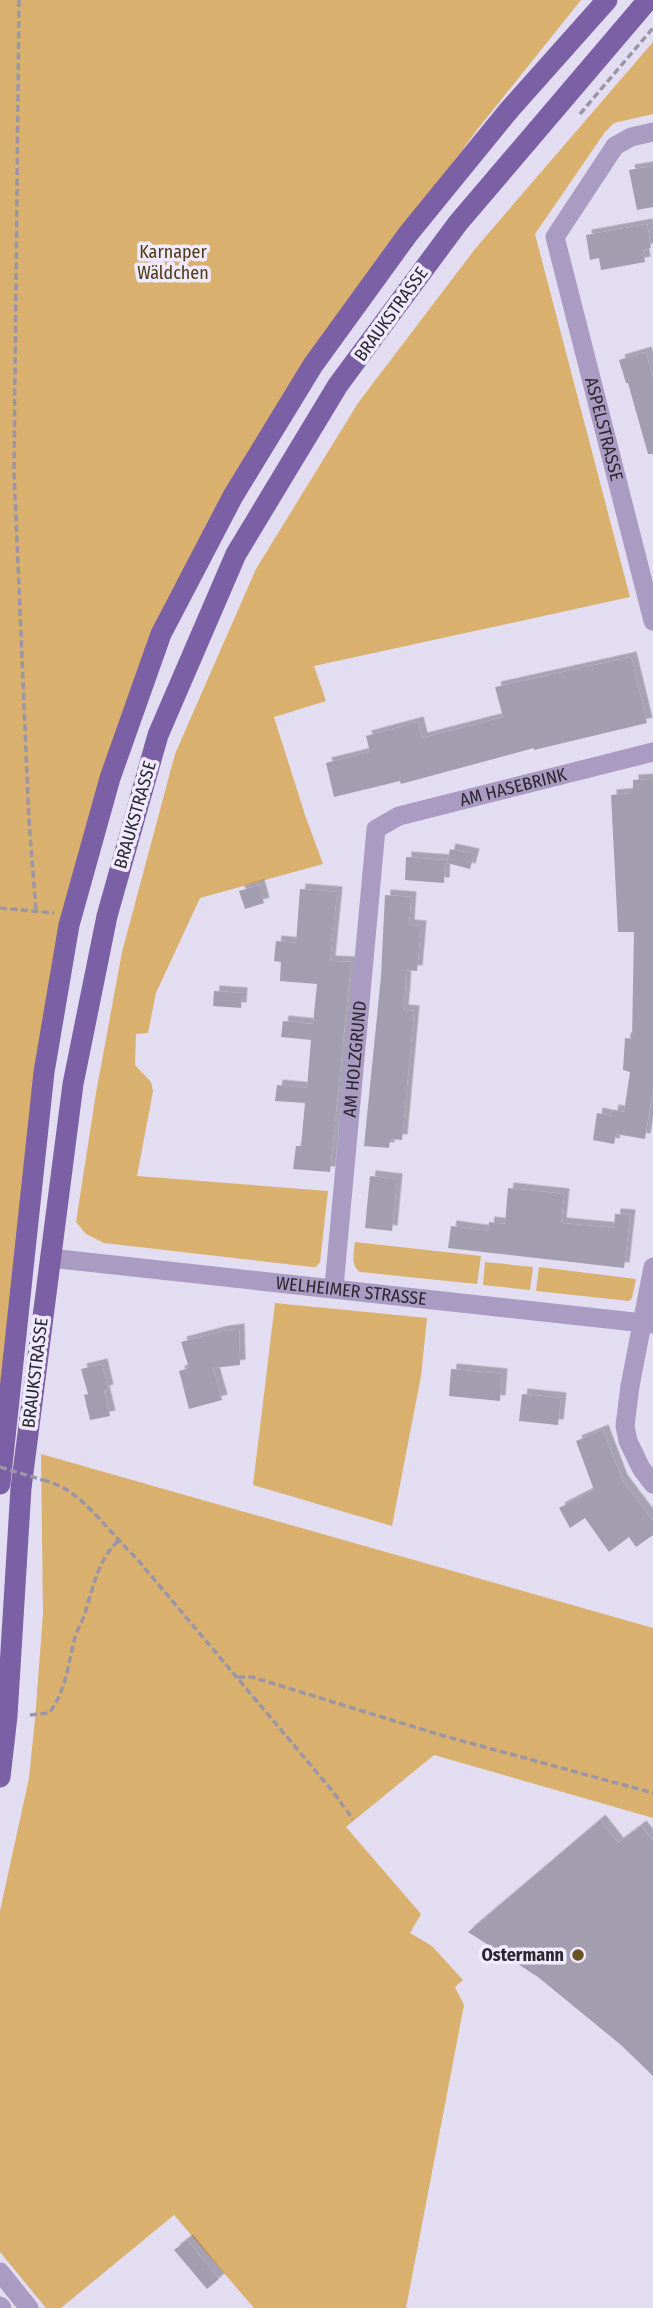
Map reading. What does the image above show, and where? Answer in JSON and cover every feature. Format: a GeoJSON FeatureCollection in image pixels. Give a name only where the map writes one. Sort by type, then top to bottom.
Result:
{"type":"FeatureCollection","features":[{"type":"Feature","properties":{"kind":"main road","name":"BRAUKSTRASSE"},"geometry":{"type":"LineString","coordinates":[[0,1484],[44,1072],[72,914],[110,778],[160,634],[233,496],[313,365],[408,234],[510,109],[607,0]]}},
{"type":"Feature","properties":{"kind":"main road","name":"BRAUKSTRASSE"},"geometry":{"type":"LineString","coordinates":[[0,1777],[8,1703],[20,1488],[74,1084],[107,916],[158,735],[236,554],[338,385],[458,223],[648,0]]}},
{"type":"Feature","properties":{"kind":"street","name":"ASPELSTRASSE"},"geometry":{"type":"LineString","coordinates":[[653,132],[631,137],[615,146],[555,237],[653,621]]}},
{"type":"Feature","properties":{"kind":"street","name":"AM HASEBRINK"},"geometry":{"type":"LineString","coordinates":[[376,829],[398,816],[653,752]]}},
{"type":"Feature","properties":{"kind":"street","name":"AM HOLZGRUND"},"geometry":{"type":"LineString","coordinates":[[334,1287],[376,829]]}},
{"type":"Feature","properties":{"kind":"street","name":"WELHEIMER STRASSE"},"geometry":{"type":"LineString","coordinates":[[50,1258],[334,1287],[648,1324]]}},
{"type":"Feature","properties":{"kind":"street"},"geometry":{"type":"LineString","coordinates":[[653,1267],[648,1324],[630,1386],[625,1426],[628,1441],[641,1468],[653,1484]]}},
{"type":"Feature","properties":{"kind":"street"},"geometry":{"type":"LineString","coordinates":[[0,2272],[29,2308]]}},
{"type":"Feature","properties":{"kind":"path"},"geometry":{"type":"LineString","coordinates":[[19,0],[13,471],[29,821],[36,911]]}},
{"type":"Feature","properties":{"kind":"path"},"geometry":{"type":"LineString","coordinates":[[575,120],[653,28]]}},
{"type":"Feature","properties":{"kind":"path"},"geometry":{"type":"LineString","coordinates":[[0,908],[72,914]]}},
{"type":"Feature","properties":{"kind":"path"},"geometry":{"type":"LineString","coordinates":[[0,1467],[67,1490],[94,1512],[237,1677],[353,1819]]}},
{"type":"Feature","properties":{"kind":"path"},"geometry":{"type":"LineString","coordinates":[[37,1472],[37,1485]]}},
{"type":"Feature","properties":{"kind":"path"},"geometry":{"type":"LineString","coordinates":[[30,1715],[49,1713],[57,1704],[75,1637],[99,1568],[109,1550],[118,1541]]}},
{"type":"Feature","properties":{"kind":"path"},"geometry":{"type":"LineString","coordinates":[[237,1677],[252,1677],[437,1734],[653,1793]]}},
{"type":"Feature","properties":{"kind":"green space","name":"Karnaper Wäldchen"},"geometry":{"type":"Polygon","coordinates":[[[0,0],[581,0],[477,130],[358,293],[160,631],[69,919],[0,1405],[0,0]]]}},
{"type":"Feature","properties":{"kind":"green space"},"geometry":{"type":"Polygon","coordinates":[[[653,42],[653,114],[614,123],[605,132],[535,234],[630,597],[314,666],[326,701],[274,717],[323,864],[200,898],[156,993],[148,1033],[136,1034],[135,1065],[151,1082],[153,1091],[137,1176],[328,1191],[320,1262],[316,1267],[312,1267],[104,1243],[86,1234],[76,1222],[122,952],[175,754],[256,569],[358,403],[475,249],[653,42]]]}},
{"type":"Feature","properties":{"kind":"green space"},"geometry":{"type":"Polygon","coordinates":[[[355,1242],[481,1256],[477,1284],[360,1272],[354,1262],[355,1242]]]}},
{"type":"Feature","properties":{"kind":"green space"},"geometry":{"type":"Polygon","coordinates":[[[485,1262],[533,1267],[530,1290],[483,1285],[485,1262]]]}},
{"type":"Feature","properties":{"kind":"green space"},"geometry":{"type":"Polygon","coordinates":[[[539,1267],[636,1279],[632,1298],[629,1301],[536,1291],[539,1267]]]}},
{"type":"Feature","properties":{"kind":"green space"},"geometry":{"type":"Polygon","coordinates":[[[275,1303],[427,1318],[421,1376],[392,1526],[253,1485],[275,1303]]]}},
{"type":"Feature","properties":{"kind":"green space"},"geometry":{"type":"Polygon","coordinates":[[[41,1454],[653,1628],[653,1818],[434,1755],[346,1827],[421,1914],[410,1933],[432,1946],[463,1980],[455,1987],[464,2005],[406,2308],[254,2308],[174,2215],[61,2308],[46,2308],[0,2252],[0,1911],[29,1778],[35,1719],[43,1614],[41,1454]]]}},
{"type":"Feature","properties":{"kind":"building"},"geometry":{"type":"Polygon","coordinates":[[[653,166],[653,207],[637,210],[629,170],[653,166]]]}},
{"type":"Feature","properties":{"kind":"building"},"geometry":{"type":"Polygon","coordinates":[[[647,224],[651,248],[643,250],[645,262],[601,270],[599,258],[590,260],[586,235],[647,224]]]}},
{"type":"Feature","properties":{"kind":"building"},"geometry":{"type":"Polygon","coordinates":[[[646,352],[653,379],[653,454],[648,454],[619,360],[646,352]]]}},
{"type":"Feature","properties":{"kind":"building"},"geometry":{"type":"Polygon","coordinates":[[[631,657],[647,723],[534,748],[401,784],[400,781],[334,797],[326,763],[370,752],[366,736],[418,722],[422,738],[503,717],[495,687],[631,657]]]}},
{"type":"Feature","properties":{"kind":"building"},"geometry":{"type":"Polygon","coordinates":[[[653,779],[653,1088],[645,1139],[616,1134],[614,1144],[593,1140],[597,1113],[612,1116],[613,1110],[624,1112],[630,1072],[623,1070],[625,1038],[632,1039],[634,932],[618,932],[611,795],[633,793],[633,780],[653,779]]]}},
{"type":"Feature","properties":{"kind":"building"},"geometry":{"type":"Polygon","coordinates":[[[450,849],[474,854],[470,869],[447,863],[450,849]]]}},
{"type":"Feature","properties":{"kind":"building"},"geometry":{"type":"Polygon","coordinates":[[[406,857],[445,860],[444,883],[405,880],[406,857]]]}},
{"type":"Feature","properties":{"kind":"building"},"geometry":{"type":"Polygon","coordinates":[[[259,885],[264,903],[245,909],[239,891],[259,885]]]}},
{"type":"Feature","properties":{"kind":"building"},"geometry":{"type":"Polygon","coordinates":[[[300,889],[337,892],[330,961],[351,962],[330,1172],[293,1169],[296,1146],[301,1146],[305,1103],[275,1101],[277,1085],[307,1088],[311,1040],[281,1037],[283,1021],[313,1024],[317,984],[280,981],[281,962],[274,961],[276,941],[296,943],[300,889]]]}},
{"type":"Feature","properties":{"kind":"building"},"geometry":{"type":"Polygon","coordinates":[[[385,895],[411,897],[409,925],[421,926],[417,971],[406,970],[403,1010],[414,1011],[402,1140],[390,1139],[389,1148],[364,1146],[381,976],[385,895]]]}},
{"type":"Feature","properties":{"kind":"building"},"geometry":{"type":"Polygon","coordinates":[[[214,991],[242,993],[241,1008],[213,1006],[214,991]]]}},
{"type":"Feature","properties":{"kind":"building"},"geometry":{"type":"Polygon","coordinates":[[[370,1176],[397,1179],[392,1231],[365,1228],[370,1176]]]}},
{"type":"Feature","properties":{"kind":"building"},"geometry":{"type":"Polygon","coordinates":[[[508,1188],[564,1194],[561,1223],[614,1228],[615,1214],[630,1215],[624,1268],[448,1248],[451,1226],[488,1231],[489,1222],[505,1224],[508,1188]]]}},
{"type":"Feature","properties":{"kind":"building"},"geometry":{"type":"Polygon","coordinates":[[[239,1329],[240,1365],[213,1368],[222,1400],[189,1409],[179,1371],[189,1368],[181,1342],[239,1329]]]}},
{"type":"Feature","properties":{"kind":"building"},"geometry":{"type":"Polygon","coordinates":[[[102,1364],[108,1390],[104,1391],[110,1416],[90,1420],[84,1395],[88,1394],[81,1369],[102,1364]]]}},
{"type":"Feature","properties":{"kind":"building"},"geometry":{"type":"Polygon","coordinates":[[[451,1369],[502,1374],[500,1401],[449,1396],[451,1369]]]}},
{"type":"Feature","properties":{"kind":"building"},"geometry":{"type":"Polygon","coordinates":[[[522,1394],[561,1398],[558,1425],[519,1421],[522,1394]]]}},
{"type":"Feature","properties":{"kind":"building"},"geometry":{"type":"Polygon","coordinates":[[[603,1430],[622,1480],[653,1521],[653,1535],[636,1547],[629,1537],[609,1552],[585,1518],[570,1528],[559,1508],[594,1490],[576,1441],[603,1430]]]}},
{"type":"Feature","properties":{"kind":"building","name":"Ostermann"},"geometry":{"type":"Polygon","coordinates":[[[600,1820],[618,1843],[641,1826],[653,1841],[653,2076],[621,2045],[538,1977],[468,1932],[600,1820]]]}},
{"type":"Feature","properties":{"kind":"building"},"geometry":{"type":"Polygon","coordinates":[[[187,2240],[219,2279],[207,2289],[174,2250],[187,2240]]]}},
{"type":"Feature","properties":{"kind":"place","name":"Ostermann"},"geometry":{"type":"Point","coordinates":[578,1955]}}]}
